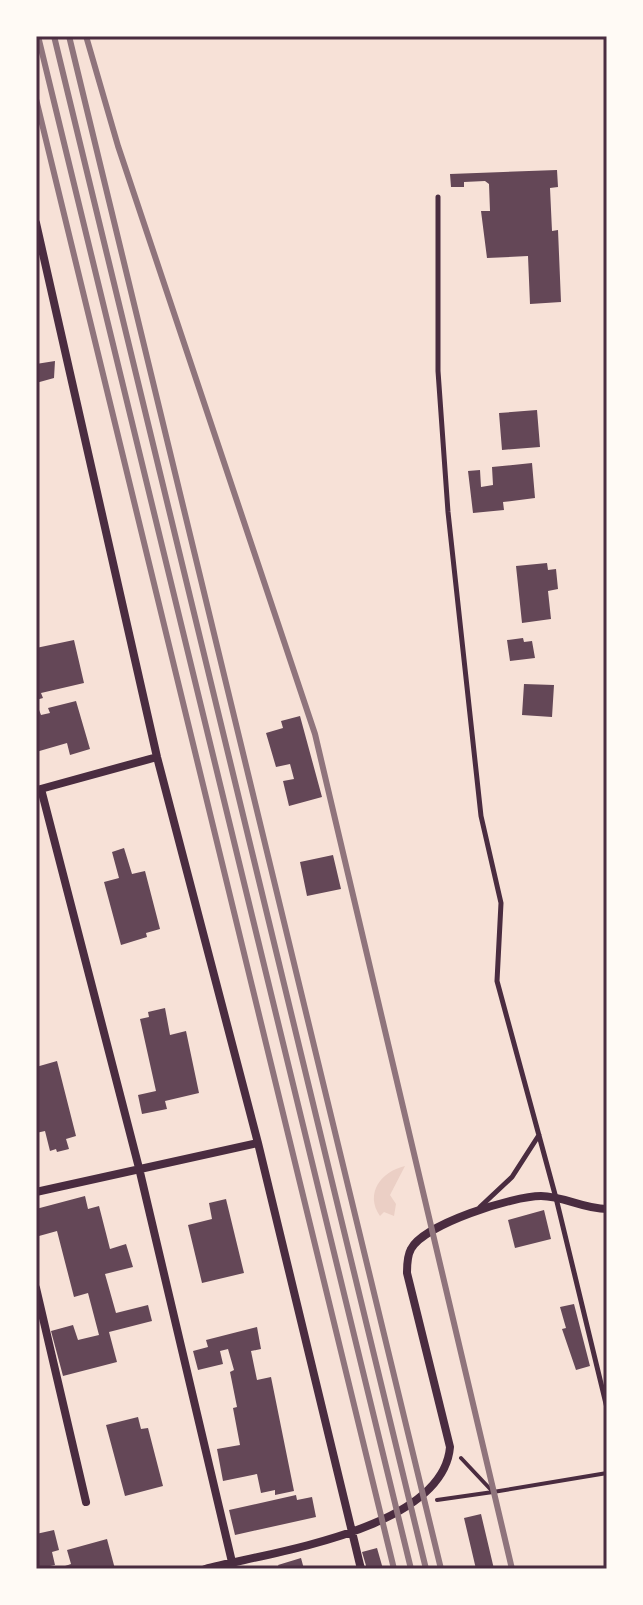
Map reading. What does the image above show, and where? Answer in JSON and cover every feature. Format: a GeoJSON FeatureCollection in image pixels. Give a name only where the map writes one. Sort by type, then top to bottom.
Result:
{"type":"FeatureCollection","features":[{"type":"Feature","properties":{"kind":"street"},"geometry":{"type":"LineString","coordinates":[[36,223],[157,757],[258,1143],[361,1569]]}},
{"type":"Feature","properties":{"kind":"street"},"geometry":{"type":"LineString","coordinates":[[157,757],[39,790],[139,1168],[232,1562]]}},
{"type":"Feature","properties":{"kind":"street"},"geometry":{"type":"LineString","coordinates":[[36,1192],[258,1143]]}},
{"type":"Feature","properties":{"kind":"street"},"geometry":{"type":"LineString","coordinates":[[205,1569],[352,1532],[397,1512],[433,1484],[447,1467],[450,1447],[407,1264],[412,1247],[418,1240],[478,1209],[526,1197],[556,1198],[578,1207],[607,1209]]}},
{"type":"Feature","properties":{"kind":"street"},"geometry":{"type":"LineString","coordinates":[[36,1288],[86,1502]]}},
{"type":"Feature","properties":{"kind":"lane"},"geometry":{"type":"LineString","coordinates":[[438,197],[438,371],[448,512],[481,816],[501,903],[497,981],[556,1198],[607,1408]]}},
{"type":"Feature","properties":{"kind":"lane"},"geometry":{"type":"LineString","coordinates":[[478,1209],[512,1177],[539,1134]]}},
{"type":"Feature","properties":{"kind":"path"},"geometry":{"type":"LineString","coordinates":[[450,1447],[493,1492]]}},
{"type":"Feature","properties":{"kind":"path"},"geometry":{"type":"LineString","coordinates":[[433,1484],[438,1503],[607,1473]]}},
{"type":"Feature","properties":{"kind":"shaded area"},"geometry":{"type":"Polygon","coordinates":[[[405,1166],[390,1195],[396,1204],[394,1216],[384,1212],[380,1216],[374,1199],[378,1184],[389,1173],[405,1166]]]}},
{"type":"Feature","properties":{"kind":"building"},"geometry":{"type":"Polygon","coordinates":[[[557,170],[558,187],[550,188],[552,231],[558,230],[561,302],[530,304],[528,256],[487,258],[481,211],[490,211],[489,184],[485,181],[464,182],[464,187],[451,187],[450,174],[557,170]]]}},
{"type":"Feature","properties":{"kind":"building"},"geometry":{"type":"Polygon","coordinates":[[[55,361],[54,378],[36,383],[36,364],[55,361]]]}},
{"type":"Feature","properties":{"kind":"building"},"geometry":{"type":"Polygon","coordinates":[[[537,410],[540,447],[502,450],[499,413],[537,410]]]}},
{"type":"Feature","properties":{"kind":"building"},"geometry":{"type":"Polygon","coordinates":[[[532,463],[535,498],[503,502],[504,510],[473,513],[468,471],[480,470],[481,487],[493,485],[492,467],[532,463]]]}},
{"type":"Feature","properties":{"kind":"building"},"geometry":{"type":"Polygon","coordinates":[[[547,563],[548,570],[556,569],[558,589],[548,591],[551,619],[522,623],[516,566],[547,563]]]}},
{"type":"Feature","properties":{"kind":"building"},"geometry":{"type":"Polygon","coordinates":[[[523,638],[524,642],[532,641],[535,658],[510,661],[507,640],[523,638]]]}},
{"type":"Feature","properties":{"kind":"building"},"geometry":{"type":"Polygon","coordinates":[[[74,640],[84,683],[41,693],[43,698],[36,700],[36,648],[74,640]]]}},
{"type":"Feature","properties":{"kind":"building"},"geometry":{"type":"Polygon","coordinates":[[[524,684],[554,685],[552,717],[522,715],[524,684]]]}},
{"type":"Feature","properties":{"kind":"building"},"geometry":{"type":"Polygon","coordinates":[[[76,701],[90,749],[70,755],[67,743],[36,752],[36,702],[41,715],[50,713],[48,708],[76,701]]]}},
{"type":"Feature","properties":{"kind":"building"},"geometry":{"type":"Polygon","coordinates":[[[300,716],[322,797],[289,806],[283,781],[294,779],[290,764],[276,767],[266,733],[283,728],[281,721],[300,716]]]}},
{"type":"Feature","properties":{"kind":"building"},"geometry":{"type":"Polygon","coordinates":[[[124,848],[132,874],[145,871],[160,929],[146,933],[147,937],[121,945],[104,882],[119,878],[112,852],[124,848]]]}},
{"type":"Feature","properties":{"kind":"building"},"geometry":{"type":"Polygon","coordinates":[[[333,855],[341,889],[307,896],[300,862],[333,855]]]}},
{"type":"Feature","properties":{"kind":"building"},"geometry":{"type":"Polygon","coordinates":[[[165,1008],[170,1035],[186,1031],[199,1093],[165,1101],[167,1109],[142,1114],[138,1095],[156,1091],[140,1019],[149,1017],[148,1012],[165,1008]]]}},
{"type":"Feature","properties":{"kind":"building"},"geometry":{"type":"Polygon","coordinates":[[[57,1061],[76,1136],[66,1139],[69,1149],[57,1152],[56,1149],[50,1151],[45,1131],[36,1133],[36,1067],[57,1061]]]}},
{"type":"Feature","properties":{"kind":"building"},"geometry":{"type":"Polygon","coordinates":[[[85,1196],[88,1209],[99,1206],[110,1249],[126,1244],[133,1267],[105,1274],[116,1313],[148,1305],[152,1321],[109,1332],[117,1362],[63,1376],[51,1331],[73,1325],[78,1340],[99,1335],[88,1293],[74,1297],[57,1231],[39,1236],[36,1209],[85,1196]]]}},
{"type":"Feature","properties":{"kind":"building"},"geometry":{"type":"Polygon","coordinates":[[[226,1199],[244,1273],[202,1283],[188,1225],[212,1219],[209,1203],[226,1199]]]}},
{"type":"Feature","properties":{"kind":"building"},"geometry":{"type":"Polygon","coordinates":[[[544,1210],[551,1239],[515,1248],[508,1220],[544,1210]]]}},
{"type":"Feature","properties":{"kind":"building"},"geometry":{"type":"Polygon","coordinates":[[[574,1304],[590,1366],[576,1370],[562,1329],[566,1328],[560,1307],[574,1304]]]}},
{"type":"Feature","properties":{"kind":"building"},"geometry":{"type":"Polygon","coordinates":[[[257,1327],[261,1349],[251,1351],[257,1380],[271,1377],[294,1491],[275,1495],[275,1490],[261,1493],[257,1474],[223,1481],[217,1449],[240,1445],[230,1372],[234,1370],[228,1349],[220,1351],[223,1364],[198,1370],[193,1351],[208,1347],[206,1340],[257,1327]]]}},
{"type":"Feature","properties":{"kind":"building"},"geometry":{"type":"Polygon","coordinates":[[[138,1417],[141,1429],[148,1428],[163,1486],[125,1496],[106,1425],[138,1417]]]}},
{"type":"Feature","properties":{"kind":"building"},"geometry":{"type":"Polygon","coordinates":[[[296,1495],[297,1500],[312,1497],[316,1517],[235,1535],[229,1510],[296,1495]]]}},
{"type":"Feature","properties":{"kind":"building"},"geometry":{"type":"Polygon","coordinates":[[[481,1514],[494,1569],[476,1569],[464,1518],[481,1514]]]}},
{"type":"Feature","properties":{"kind":"building"},"geometry":{"type":"Polygon","coordinates":[[[54,1530],[59,1550],[52,1552],[55,1565],[36,1569],[36,1534],[54,1530]]]}},
{"type":"Feature","properties":{"kind":"building"},"geometry":{"type":"Polygon","coordinates":[[[107,1539],[115,1569],[56,1569],[71,1564],[67,1550],[107,1539]]]}},
{"type":"Feature","properties":{"kind":"building"},"geometry":{"type":"Polygon","coordinates":[[[377,1548],[383,1569],[367,1569],[362,1552],[377,1548]]]}},
{"type":"Feature","properties":{"kind":"building"},"geometry":{"type":"Polygon","coordinates":[[[301,1558],[304,1569],[280,1569],[278,1565],[301,1558]]]}},
{"type":"Feature","properties":{"kind":"railway"},"geometry":{"type":"LineString","coordinates":[[38,36],[411,1569]]}},
{"type":"Feature","properties":{"kind":"railway"},"geometry":{"type":"LineString","coordinates":[[54,36],[426,1569]]}},
{"type":"Feature","properties":{"kind":"railway"},"geometry":{"type":"LineString","coordinates":[[69,36],[441,1569]]}},
{"type":"Feature","properties":{"kind":"railway"},"geometry":{"type":"LineString","coordinates":[[86,36],[118,146],[315,734],[512,1569]]}},
{"type":"Feature","properties":{"kind":"railway"},"geometry":{"type":"LineString","coordinates":[[36,99],[394,1569]]}}]}
